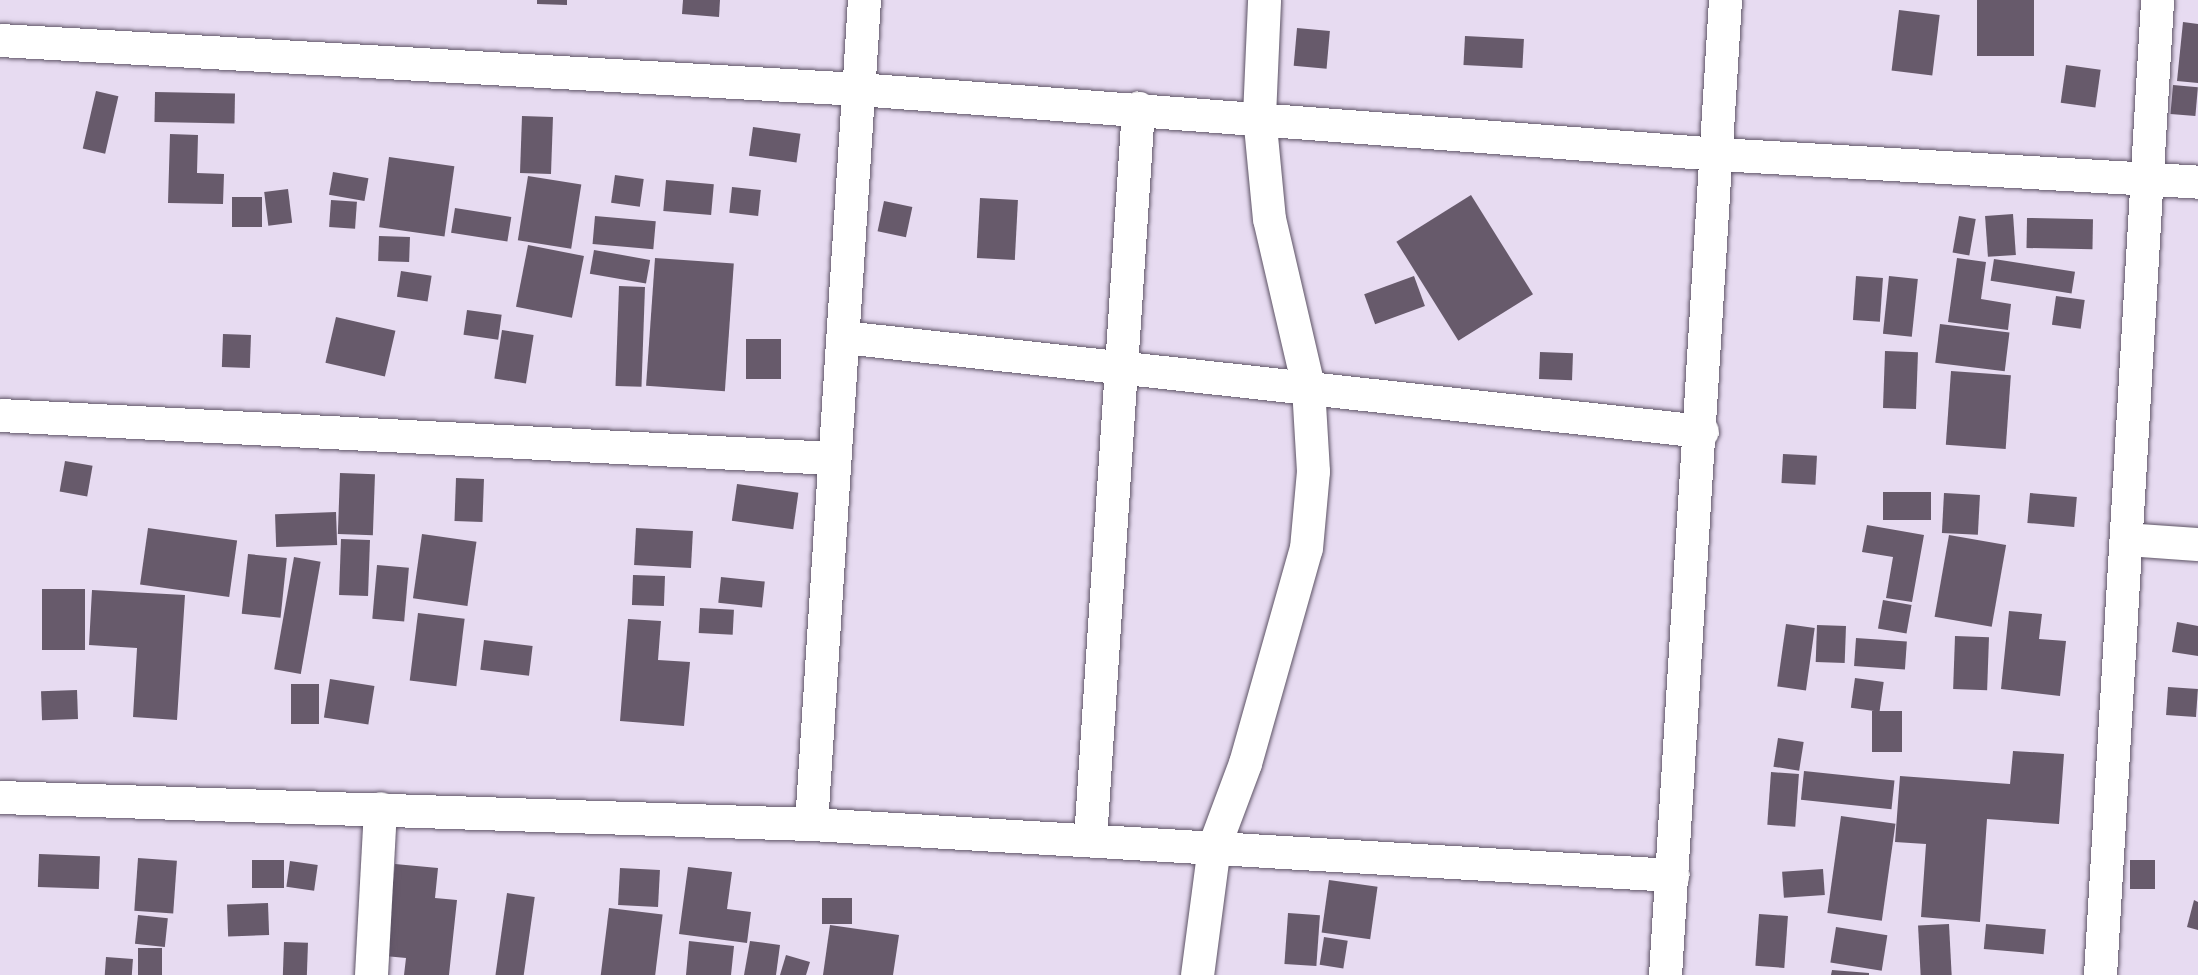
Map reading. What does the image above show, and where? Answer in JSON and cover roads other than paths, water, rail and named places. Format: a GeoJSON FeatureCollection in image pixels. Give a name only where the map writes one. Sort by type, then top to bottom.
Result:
{"type":"FeatureCollection","features":[{"type":"Feature","properties":{"kind":"street"},"geometry":{"type":"LineString","coordinates":[[811,824],[864,0]]}},
{"type":"Feature","properties":{"kind":"street"},"geometry":{"type":"LineString","coordinates":[[1197,975],[1214,846],[1245,763],[1306,548],[1313,471],[1308,386],[1269,219],[1259,116],[1264,0]]}},
{"type":"Feature","properties":{"kind":"street"},"geometry":{"type":"LineString","coordinates":[[1665,975],[1702,431],[1725,0]]}},
{"type":"Feature","properties":{"kind":"street"},"geometry":{"type":"LineString","coordinates":[[2100,975],[2157,0]]}},
{"type":"Feature","properties":{"kind":"street"},"geometry":{"type":"LineString","coordinates":[[0,40],[858,89],[1259,116],[1718,153],[2198,182]]}},
{"type":"Feature","properties":{"kind":"street"},"geometry":{"type":"LineString","coordinates":[[1090,839],[1119,366],[1138,108]]}},
{"type":"Feature","properties":{"kind":"street"},"geometry":{"type":"LineString","coordinates":[[843,338],[1308,386],[1702,431]]}},
{"type":"Feature","properties":{"kind":"street"},"geometry":{"type":"LineString","coordinates":[[0,415],[833,458]]}},
{"type":"Feature","properties":{"kind":"street"},"geometry":{"type":"LineString","coordinates":[[2126,539],[2198,544]]}},
{"type":"Feature","properties":{"kind":"street"},"geometry":{"type":"LineString","coordinates":[[0,797],[811,824],[1214,846],[1672,875]]}},
{"type":"Feature","properties":{"kind":"street"},"geometry":{"type":"LineString","coordinates":[[371,975],[381,808]]}}]}
